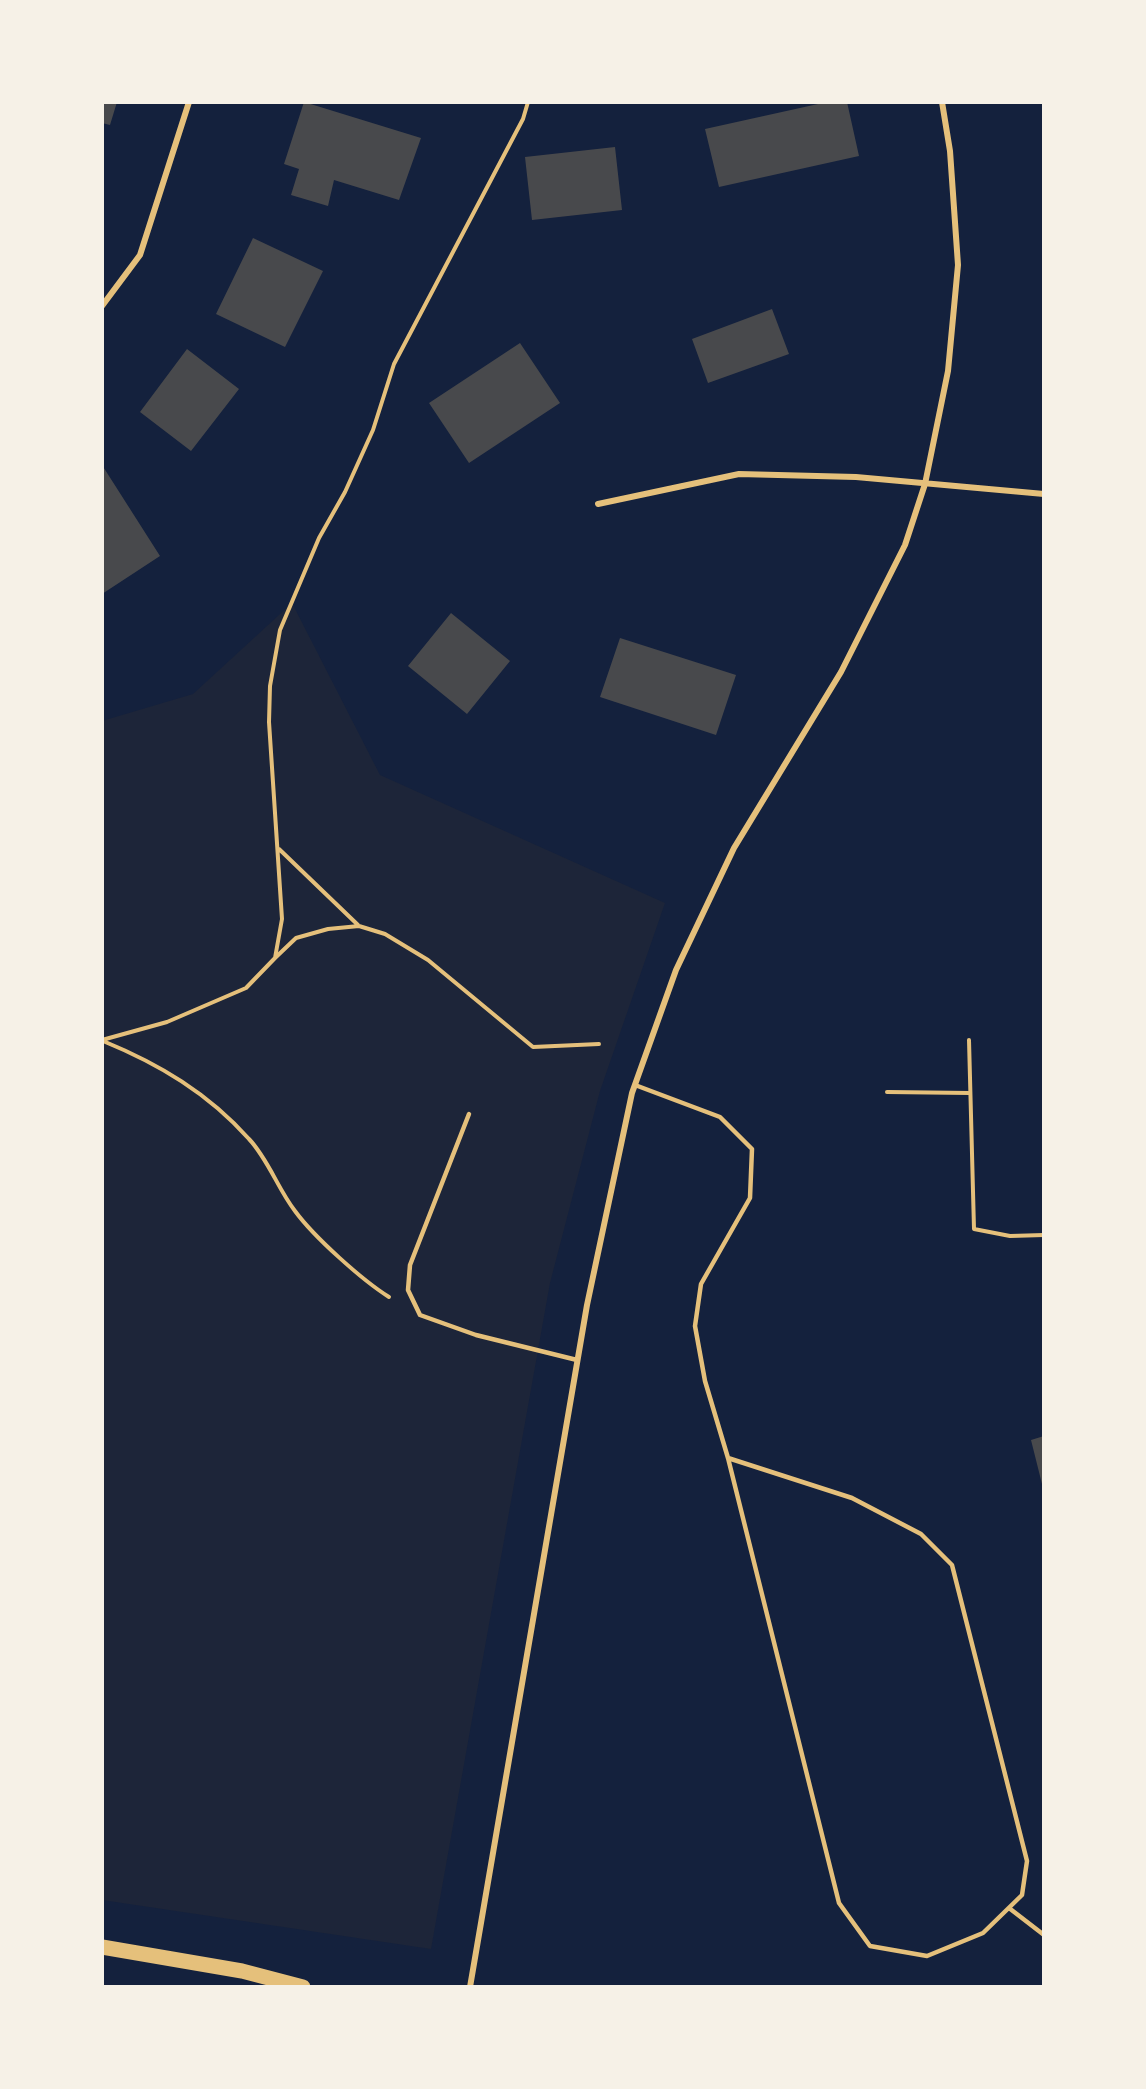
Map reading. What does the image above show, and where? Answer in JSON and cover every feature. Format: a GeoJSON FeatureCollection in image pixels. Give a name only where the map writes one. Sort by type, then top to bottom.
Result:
{"type":"FeatureCollection","features":[{"type":"Feature","properties":{"kind":"main road"},"geometry":{"type":"LineString","coordinates":[[102,1947],[242,1971],[303,1987]]}},
{"type":"Feature","properties":{"kind":"street"},"geometry":{"type":"LineString","coordinates":[[102,306],[140,255],[189,102]]}},
{"type":"Feature","properties":{"kind":"street"},"geometry":{"type":"LineString","coordinates":[[470,1987],[577,1360],[635,1085],[675,970],[729,858],[841,672],[905,545],[925,484],[948,371],[957,265],[950,151],[942,102]]}},
{"type":"Feature","properties":{"kind":"street"},"geometry":{"type":"LineString","coordinates":[[598,504],[739,474],[856,477],[1044,494]]}},
{"type":"Feature","properties":{"kind":"lane"},"geometry":{"type":"LineString","coordinates":[[635,1085],[720,1117],[752,1149],[750,1198],[701,1284],[695,1326],[705,1381],[728,1458],[839,1904],[870,1946],[927,1956],[983,1933],[1022,1896],[1027,1861],[952,1565],[921,1534],[852,1498],[728,1458]]}},
{"type":"Feature","properties":{"kind":"lane"},"geometry":{"type":"LineString","coordinates":[[469,1114],[410,1265],[408,1290],[420,1315],[476,1335],[577,1360]]}},
{"type":"Feature","properties":{"kind":"lane"},"geometry":{"type":"LineString","coordinates":[[1009,1908],[1044,1935]]}},
{"type":"Feature","properties":{"kind":"path"},"geometry":{"type":"LineString","coordinates":[[275,958],[282,919],[279,849],[272,797],[269,722],[270,686],[280,630],[319,538],[345,492],[373,430],[394,364],[523,119],[528,102]]}},
{"type":"Feature","properties":{"kind":"path"},"geometry":{"type":"LineString","coordinates":[[279,849],[359,926],[385,934],[428,960],[534,1047],[599,1044]]}},
{"type":"Feature","properties":{"kind":"path"},"geometry":{"type":"LineString","coordinates":[[102,1040],[167,1022],[246,988],[296,938],[359,926]]}},
{"type":"Feature","properties":{"kind":"path"},"geometry":{"type":"LineString","coordinates":[[102,1040],[144,1058],[192,1086],[250,1140],[296,1213],[368,1284],[390,1298],[413,1300]]}},
{"type":"Feature","properties":{"kind":"path"},"geometry":{"type":"LineString","coordinates":[[969,1040],[974,1229],[1010,1236],[1044,1235]]}},
{"type":"Feature","properties":{"kind":"path"},"geometry":{"type":"LineString","coordinates":[[887,1092],[970,1093]]}},
{"type":"Feature","properties":{"kind":"shaded area"},"geometry":{"type":"Polygon","coordinates":[[[292,603],[380,775],[665,903],[600,1091],[550,1283],[431,1949],[102,1900],[102,721],[193,694],[292,603]]]}},
{"type":"Feature","properties":{"kind":"building"},"geometry":{"type":"Polygon","coordinates":[[[102,102],[117,102],[110,125],[102,123],[102,102]]]}},
{"type":"Feature","properties":{"kind":"building"},"geometry":{"type":"Polygon","coordinates":[[[304,102],[421,138],[399,200],[334,180],[328,206],[291,195],[299,169],[284,164],[304,102]]]}},
{"type":"Feature","properties":{"kind":"building"},"geometry":{"type":"Polygon","coordinates":[[[827,102],[847,102],[859,156],[719,187],[705,129],[827,102]]]}},
{"type":"Feature","properties":{"kind":"building"},"geometry":{"type":"Polygon","coordinates":[[[615,147],[622,210],[532,220],[525,157],[615,147]]]}},
{"type":"Feature","properties":{"kind":"building"},"geometry":{"type":"Polygon","coordinates":[[[253,238],[323,271],[285,347],[216,314],[253,238]]]}},
{"type":"Feature","properties":{"kind":"building"},"geometry":{"type":"Polygon","coordinates":[[[772,309],[789,354],[708,383],[692,339],[772,309]]]}},
{"type":"Feature","properties":{"kind":"building"},"geometry":{"type":"Polygon","coordinates":[[[520,343],[560,403],[469,463],[429,403],[520,343]]]}},
{"type":"Feature","properties":{"kind":"building"},"geometry":{"type":"Polygon","coordinates":[[[187,349],[239,389],[191,451],[140,412],[187,349]]]}},
{"type":"Feature","properties":{"kind":"building"},"geometry":{"type":"Polygon","coordinates":[[[102,465],[160,556],[102,594],[102,465]]]}},
{"type":"Feature","properties":{"kind":"building"},"geometry":{"type":"Polygon","coordinates":[[[451,613],[510,661],[467,714],[408,666],[451,613]]]}},
{"type":"Feature","properties":{"kind":"building"},"geometry":{"type":"Polygon","coordinates":[[[620,638],[736,675],[716,735],[600,697],[620,638]]]}},
{"type":"Feature","properties":{"kind":"building"},"geometry":{"type":"Polygon","coordinates":[[[1044,1436],[1044,1488],[1043,1488],[1031,1440],[1044,1436]]]}}]}
